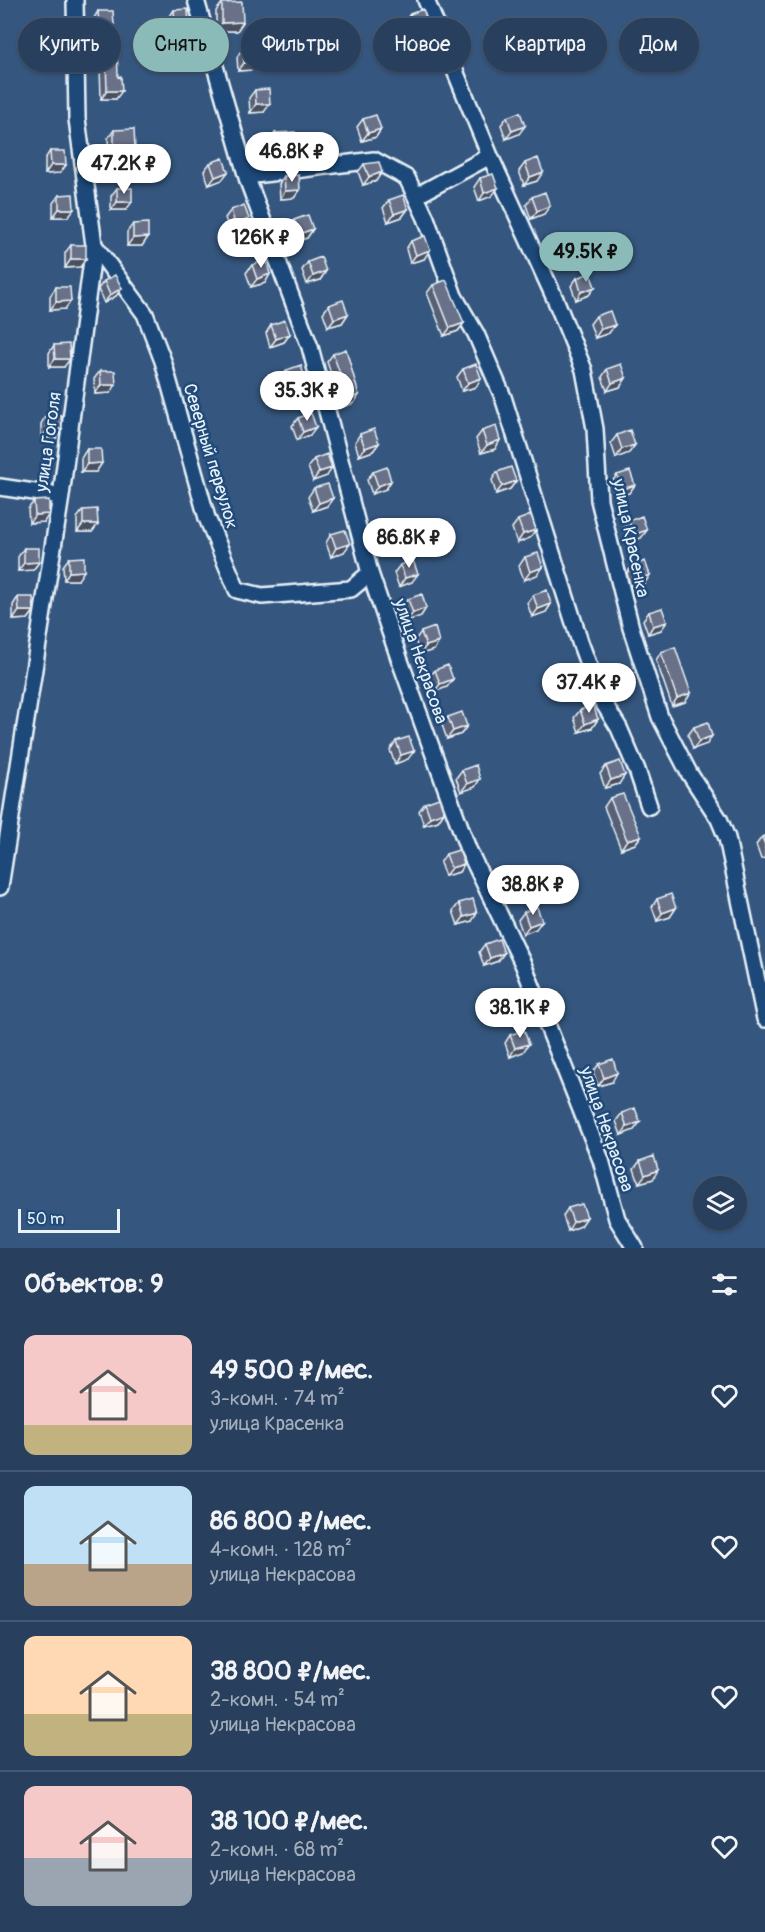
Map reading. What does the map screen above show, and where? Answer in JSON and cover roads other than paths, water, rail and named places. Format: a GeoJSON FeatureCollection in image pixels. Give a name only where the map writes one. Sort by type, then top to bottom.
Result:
{"type":"FeatureCollection","features":[{"type":"Feature","properties":{"kind":"street","name":"улица Гоголя"},"geometry":{"type":"LineString","coordinates":[[0,886],[61,496],[94,245],[77,119],[75,0]]}},
{"type":"Feature","properties":{"kind":"street","name":"улица Некрасова"},"geometry":{"type":"LineString","coordinates":[[196,0],[247,176],[310,347],[370,573],[468,849],[523,964],[602,1160],[617,1219],[635,1248]]}},
{"type":"Feature","properties":{"kind":"street","name":"улица Красенка"},"geometry":{"type":"LineString","coordinates":[[426,0],[490,156],[556,301],[584,370],[595,429],[599,500],[631,628],[660,717],[689,772],[719,819],[727,838],[765,1019]]}},
{"type":"Feature","properties":{"kind":"street"},"geometry":{"type":"LineString","coordinates":[[416,196],[490,156]]}},
{"type":"Feature","properties":{"kind":"street"},"geometry":{"type":"LineString","coordinates":[[247,176],[374,160],[407,178],[454,296],[476,334],[503,397],[580,642],[601,699],[619,728],[637,770],[649,806]]}},
{"type":"Feature","properties":{"kind":"street","name":"Северный переулок"},"geometry":{"type":"LineString","coordinates":[[94,245],[145,314],[163,361],[207,518],[237,590],[262,596],[351,588],[370,573]]}},
{"type":"Feature","properties":{"kind":"street"},"geometry":{"type":"LineString","coordinates":[[0,487],[61,496]]}}]}
